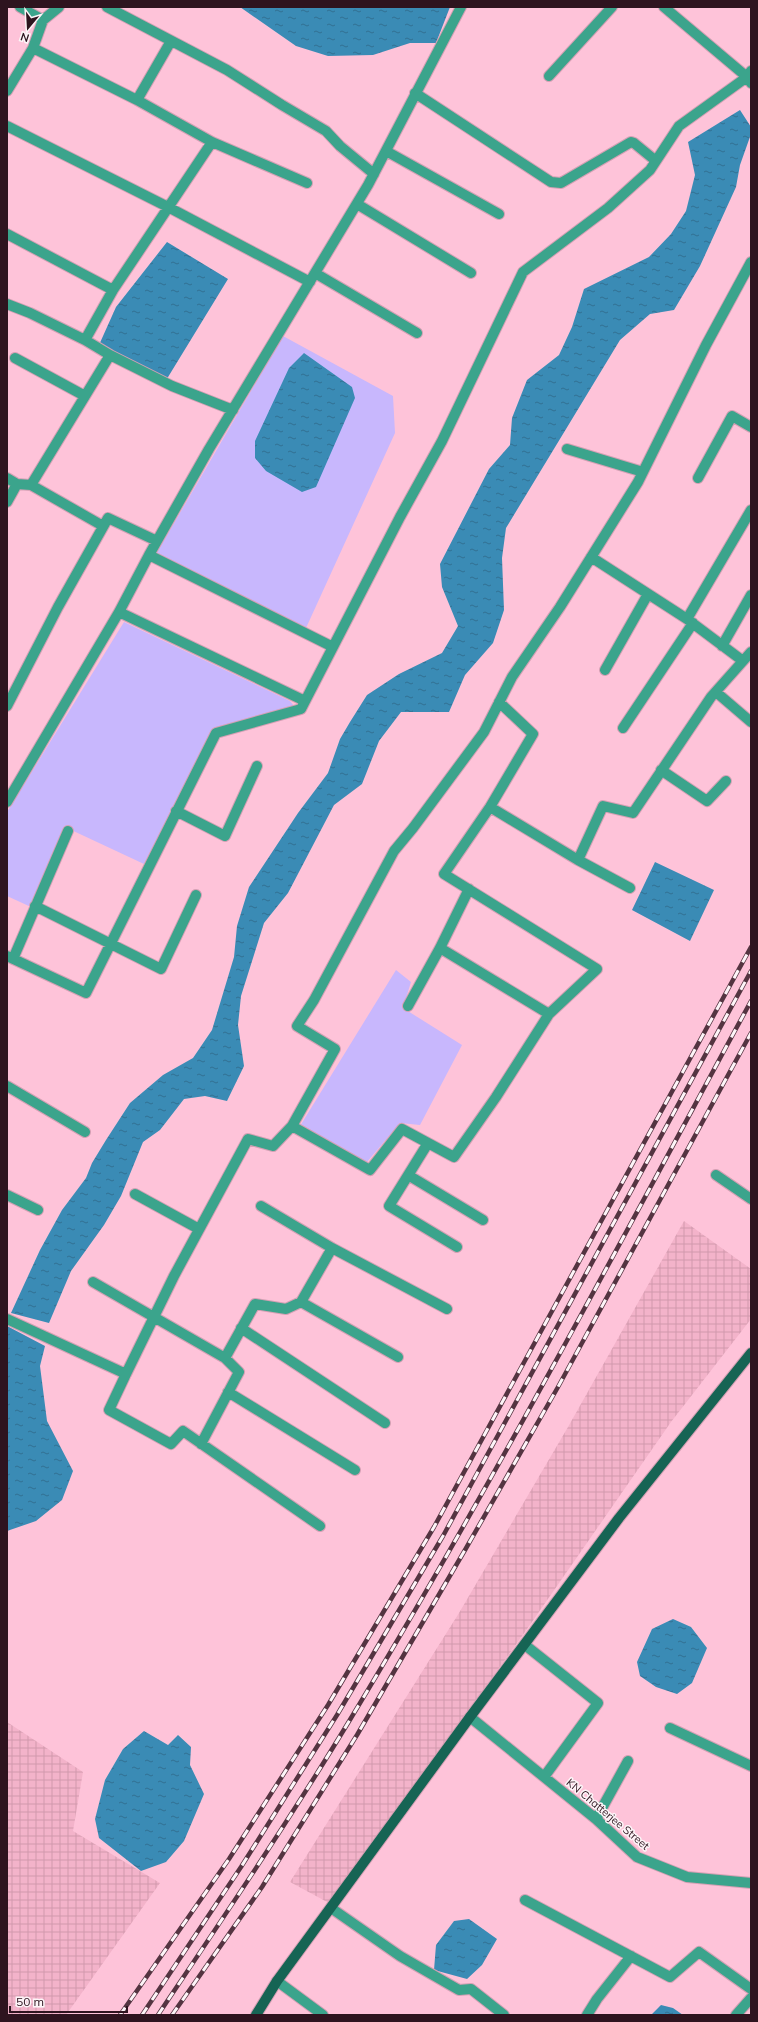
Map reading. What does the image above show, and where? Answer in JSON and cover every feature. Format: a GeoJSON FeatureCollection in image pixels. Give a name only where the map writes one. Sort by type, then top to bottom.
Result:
{"type":"FeatureCollection","features":[{"type":"Feature","properties":{"kind":"main road"},"geometry":{"type":"LineString","coordinates":[[256,2015],[277,1981],[470,1717],[619,1518],[751,1353]]}},
{"type":"Feature","properties":{"kind":"street"},"geometry":{"type":"LineString","coordinates":[[20,7],[43,20]]}},
{"type":"Feature","properties":{"kind":"street"},"geometry":{"type":"LineString","coordinates":[[7,91],[33,48],[43,20],[58,7]]}},
{"type":"Feature","properties":{"kind":"street"},"geometry":{"type":"LineString","coordinates":[[107,7],[227,70],[326,131],[340,146],[374,174]]}},
{"type":"Feature","properties":{"kind":"street"},"geometry":{"type":"LineString","coordinates":[[7,802],[119,612],[156,541],[357,204],[461,7]]}},
{"type":"Feature","properties":{"kind":"street"},"geometry":{"type":"LineString","coordinates":[[549,76],[612,7]]}},
{"type":"Feature","properties":{"kind":"street"},"geometry":{"type":"LineString","coordinates":[[68,831],[35,906],[10,957],[86,993],[216,733],[300,709],[305,701],[442,441],[523,272],[608,208],[650,170],[679,126],[750,77],[664,7]]}},
{"type":"Feature","properties":{"kind":"street"},"geometry":{"type":"LineString","coordinates":[[137,100],[171,41]]}},
{"type":"Feature","properties":{"kind":"street"},"geometry":{"type":"LineString","coordinates":[[33,48],[137,100],[212,142],[307,183]]}},
{"type":"Feature","properties":{"kind":"street"},"geometry":{"type":"LineString","coordinates":[[415,93],[551,182],[561,183],[631,142],[656,161]]}},
{"type":"Feature","properties":{"kind":"street"},"geometry":{"type":"LineString","coordinates":[[7,126],[313,278],[417,333]]}},
{"type":"Feature","properties":{"kind":"street"},"geometry":{"type":"LineString","coordinates":[[85,340],[112,290],[212,142]]}},
{"type":"Feature","properties":{"kind":"street"},"geometry":{"type":"LineString","coordinates":[[386,151],[498,214]]}},
{"type":"Feature","properties":{"kind":"street"},"geometry":{"type":"LineString","coordinates":[[357,204],[471,273]]}},
{"type":"Feature","properties":{"kind":"street"},"geometry":{"type":"LineString","coordinates":[[7,234],[112,290]]}},
{"type":"Feature","properties":{"kind":"street"},"geometry":{"type":"LineString","coordinates":[[320,1526],[183,1431],[171,1444],[109,1410],[199,1230],[248,1139],[273,1146],[292,1126],[334,1049],[297,1026],[314,1000],[394,851],[413,828],[484,732],[512,677],[560,607],[643,472],[706,345],[751,262]]}},
{"type":"Feature","properties":{"kind":"street"},"geometry":{"type":"LineString","coordinates":[[7,304],[30,313],[85,340],[172,386],[233,410]]}},
{"type":"Feature","properties":{"kind":"street"},"geometry":{"type":"LineString","coordinates":[[32,485],[110,354]]}},
{"type":"Feature","properties":{"kind":"street"},"geometry":{"type":"LineString","coordinates":[[15,358],[85,396]]}},
{"type":"Feature","properties":{"kind":"street"},"geometry":{"type":"LineString","coordinates":[[698,478],[732,416],[751,427]]}},
{"type":"Feature","properties":{"kind":"street"},"geometry":{"type":"LineString","coordinates":[[567,449],[643,472]]}},
{"type":"Feature","properties":{"kind":"street"},"geometry":{"type":"LineString","coordinates":[[7,478],[17,484],[32,485],[103,526]]}},
{"type":"Feature","properties":{"kind":"street"},"geometry":{"type":"LineString","coordinates":[[7,502],[17,484]]}},
{"type":"Feature","properties":{"kind":"street"},"geometry":{"type":"LineString","coordinates":[[623,728],[747,527],[751,510]]}},
{"type":"Feature","properties":{"kind":"street"},"geometry":{"type":"LineString","coordinates":[[7,706],[58,607],[108,518],[156,541]]}},
{"type":"Feature","properties":{"kind":"street"},"geometry":{"type":"LineString","coordinates":[[149,555],[333,647]]}},
{"type":"Feature","properties":{"kind":"street"},"geometry":{"type":"LineString","coordinates":[[591,556],[690,621],[743,661]]}},
{"type":"Feature","properties":{"kind":"street"},"geometry":{"type":"LineString","coordinates":[[605,670],[648,594]]}},
{"type":"Feature","properties":{"kind":"street"},"geometry":{"type":"LineString","coordinates":[[722,646],[751,595]]}},
{"type":"Feature","properties":{"kind":"street"},"geometry":{"type":"LineString","coordinates":[[119,612],[305,701]]}},
{"type":"Feature","properties":{"kind":"street"},"geometry":{"type":"LineString","coordinates":[[578,860],[603,806],[632,813],[716,692],[751,652]]}},
{"type":"Feature","properties":{"kind":"street"},"geometry":{"type":"LineString","coordinates":[[716,692],[751,722]]}},
{"type":"Feature","properties":{"kind":"street"},"geometry":{"type":"LineString","coordinates":[[292,1126],[370,1170],[402,1129],[454,1157],[496,1097],[549,1014],[597,969],[444,874],[490,807],[533,734],[499,702]]}},
{"type":"Feature","properties":{"kind":"street"},"geometry":{"type":"LineString","coordinates":[[176,811],[225,836],[257,766]]}},
{"type":"Feature","properties":{"kind":"street"},"geometry":{"type":"LineString","coordinates":[[661,770],[708,801],[726,781]]}},
{"type":"Feature","properties":{"kind":"street"},"geometry":{"type":"LineString","coordinates":[[490,807],[578,860],[630,888]]}},
{"type":"Feature","properties":{"kind":"street"},"geometry":{"type":"LineString","coordinates":[[408,1006],[440,948],[468,889]]}},
{"type":"Feature","properties":{"kind":"street"},"geometry":{"type":"LineString","coordinates":[[35,906],[161,969],[196,895]]}},
{"type":"Feature","properties":{"kind":"street"},"geometry":{"type":"LineString","coordinates":[[440,948],[549,1014]]}},
{"type":"Feature","properties":{"kind":"street"},"geometry":{"type":"LineString","coordinates":[[7,1086],[85,1132]]}},
{"type":"Feature","properties":{"kind":"street"},"geometry":{"type":"LineString","coordinates":[[428,1143],[389,1206],[457,1247]]}},
{"type":"Feature","properties":{"kind":"street"},"geometry":{"type":"LineString","coordinates":[[408,1175],[483,1220]]}},
{"type":"Feature","properties":{"kind":"street"},"geometry":{"type":"LineString","coordinates":[[716,1175],[751,1199]]}},
{"type":"Feature","properties":{"kind":"street"},"geometry":{"type":"LineString","coordinates":[[135,1194],[199,1230]]}},
{"type":"Feature","properties":{"kind":"street"},"geometry":{"type":"LineString","coordinates":[[7,1195],[38,1210]]}},
{"type":"Feature","properties":{"kind":"street"},"geometry":{"type":"LineString","coordinates":[[261,1206],[332,1248],[447,1309]]}},
{"type":"Feature","properties":{"kind":"street"},"geometry":{"type":"LineString","coordinates":[[225,1358],[255,1304],[286,1309],[301,1302],[332,1248]]}},
{"type":"Feature","properties":{"kind":"street"},"geometry":{"type":"LineString","coordinates":[[93,1282],[225,1358],[238,1372],[201,1444]]}},
{"type":"Feature","properties":{"kind":"street"},"geometry":{"type":"LineString","coordinates":[[301,1302],[398,1358]]}},
{"type":"Feature","properties":{"kind":"street"},"geometry":{"type":"LineString","coordinates":[[7,1319],[126,1374]]}},
{"type":"Feature","properties":{"kind":"street"},"geometry":{"type":"LineString","coordinates":[[241,1328],[385,1423]]}},
{"type":"Feature","properties":{"kind":"street"},"geometry":{"type":"LineString","coordinates":[[228,1392],[355,1470]]}},
{"type":"Feature","properties":{"kind":"street"},"geometry":{"type":"LineString","coordinates":[[525,1645],[598,1703],[544,1777]]}},
{"type":"Feature","properties":{"kind":"street","name":"KN Chatterjee Street"},"geometry":{"type":"LineString","coordinates":[[470,1717],[596,1819],[637,1857],[687,1878],[751,1883]]}},
{"type":"Feature","properties":{"kind":"street"},"geometry":{"type":"LineString","coordinates":[[670,1728],[751,1766]]}},
{"type":"Feature","properties":{"kind":"street"},"geometry":{"type":"LineString","coordinates":[[596,1819],[628,1761]]}},
{"type":"Feature","properties":{"kind":"street"},"geometry":{"type":"LineString","coordinates":[[525,1900],[670,1977],[699,1952],[751,1989]]}},
{"type":"Feature","properties":{"kind":"street"},"geometry":{"type":"LineString","coordinates":[[331,1908],[400,1956],[459,1990],[471,1989],[504,2015]]}},
{"type":"Feature","properties":{"kind":"street"},"geometry":{"type":"LineString","coordinates":[[587,2015],[597,1999],[630,1956]]}},
{"type":"Feature","properties":{"kind":"street"},"geometry":{"type":"LineString","coordinates":[[277,1981],[323,2015]]}},
{"type":"Feature","properties":{"kind":"street"},"geometry":{"type":"LineString","coordinates":[[736,2015],[751,1998]]}},
{"type":"Feature","properties":{"kind":"shaded area"},"geometry":{"type":"Polygon","coordinates":[[[283,336],[393,396],[395,433],[306,628],[156,554],[283,336]]]}},
{"type":"Feature","properties":{"kind":"shaded area"},"geometry":{"type":"Polygon","coordinates":[[[124,622],[290,701],[295,707],[213,729],[144,864],[67,828],[31,907],[7,896],[7,812],[124,622]]]}},
{"type":"Feature","properties":{"kind":"shaded area"},"geometry":{"type":"Polygon","coordinates":[[[396,970],[411,982],[403,1008],[462,1045],[420,1125],[400,1123],[367,1162],[300,1126],[396,970]]]}},
{"type":"Feature","properties":{"kind":"shaded area"},"geometry":{"type":"Polygon","coordinates":[[[684,1221],[751,1269],[751,1319],[671,1422],[525,1632],[329,1903],[290,1882],[459,1613],[568,1427],[684,1221]]]}},
{"type":"Feature","properties":{"kind":"shaded area"},"geometry":{"type":"Polygon","coordinates":[[[7,1722],[83,1772],[73,1831],[160,1883],[66,2015],[7,2015],[7,1722]]]}},
{"type":"Feature","properties":{"kind":"water"},"geometry":{"type":"Polygon","coordinates":[[[240,7],[450,7],[436,43],[410,43],[373,55],[328,56],[296,46],[240,7]]]}},
{"type":"Feature","properties":{"kind":"water"},"geometry":{"type":"Polygon","coordinates":[[[740,110],[751,127],[751,134],[740,165],[736,187],[700,266],[674,310],[650,314],[620,340],[506,528],[502,558],[504,610],[493,643],[465,675],[449,712],[401,712],[379,741],[362,784],[334,805],[288,893],[264,923],[241,996],[238,1025],[244,1066],[227,1101],[205,1096],[184,1099],[160,1130],[143,1142],[121,1196],[104,1225],[71,1271],[49,1323],[11,1313],[40,1250],[62,1210],[86,1178],[92,1163],[130,1103],[163,1075],[193,1058],[212,1030],[234,957],[237,926],[249,887],[298,813],[328,773],[340,739],[367,695],[399,674],[442,653],[458,626],[442,587],[440,564],[489,469],[510,445],[512,418],[527,380],[559,355],[572,327],[584,289],[649,257],[671,234],[686,211],[695,175],[688,142],[740,110]]]}},
{"type":"Feature","properties":{"kind":"water"},"geometry":{"type":"Polygon","coordinates":[[[167,242],[228,279],[165,382],[99,345],[116,307],[167,242]]]}},
{"type":"Feature","properties":{"kind":"water"},"geometry":{"type":"Polygon","coordinates":[[[304,353],[352,387],[355,398],[316,487],[302,492],[266,471],[255,458],[255,441],[289,368],[304,353]]]}},
{"type":"Feature","properties":{"kind":"water"},"geometry":{"type":"Polygon","coordinates":[[[655,862],[714,890],[690,941],[632,910],[655,862]]]}},
{"type":"Feature","properties":{"kind":"water"},"geometry":{"type":"Polygon","coordinates":[[[7,1326],[45,1346],[40,1366],[47,1421],[73,1471],[62,1500],[36,1521],[7,1531],[7,1326]]]}},
{"type":"Feature","properties":{"kind":"water"},"geometry":{"type":"Polygon","coordinates":[[[673,1619],[691,1627],[707,1648],[692,1683],[677,1694],[656,1687],[640,1676],[637,1662],[652,1629],[673,1619]]]}},
{"type":"Feature","properties":{"kind":"water"},"geometry":{"type":"Polygon","coordinates":[[[144,1731],[168,1745],[178,1735],[191,1747],[190,1765],[204,1794],[184,1841],[166,1862],[141,1871],[99,1838],[95,1819],[105,1780],[123,1749],[144,1731]]]}},
{"type":"Feature","properties":{"kind":"water"},"geometry":{"type":"Polygon","coordinates":[[[469,1919],[497,1939],[482,1965],[467,1979],[434,1970],[436,1945],[454,1921],[469,1919]]]}},
{"type":"Feature","properties":{"kind":"water"},"geometry":{"type":"Polygon","coordinates":[[[661,2005],[673,2008],[683,2015],[651,2015],[661,2005]]]}},
{"type":"Feature","properties":{"kind":"railway"},"geometry":{"type":"LineString","coordinates":[[120,2015],[229,1859],[328,1705],[434,1527],[751,947]]}},
{"type":"Feature","properties":{"kind":"railway"},"geometry":{"type":"LineString","coordinates":[[142,2015],[241,1867],[337,1715],[443,1536],[751,971]]}},
{"type":"Feature","properties":{"kind":"railway"},"geometry":{"type":"LineString","coordinates":[[158,2015],[302,1797],[401,1634],[504,1455],[604,1274],[751,1001]]}},
{"type":"Feature","properties":{"kind":"railway"},"geometry":{"type":"LineString","coordinates":[[172,2015],[262,1887],[357,1735],[558,1387],[751,1033]]}}]}
